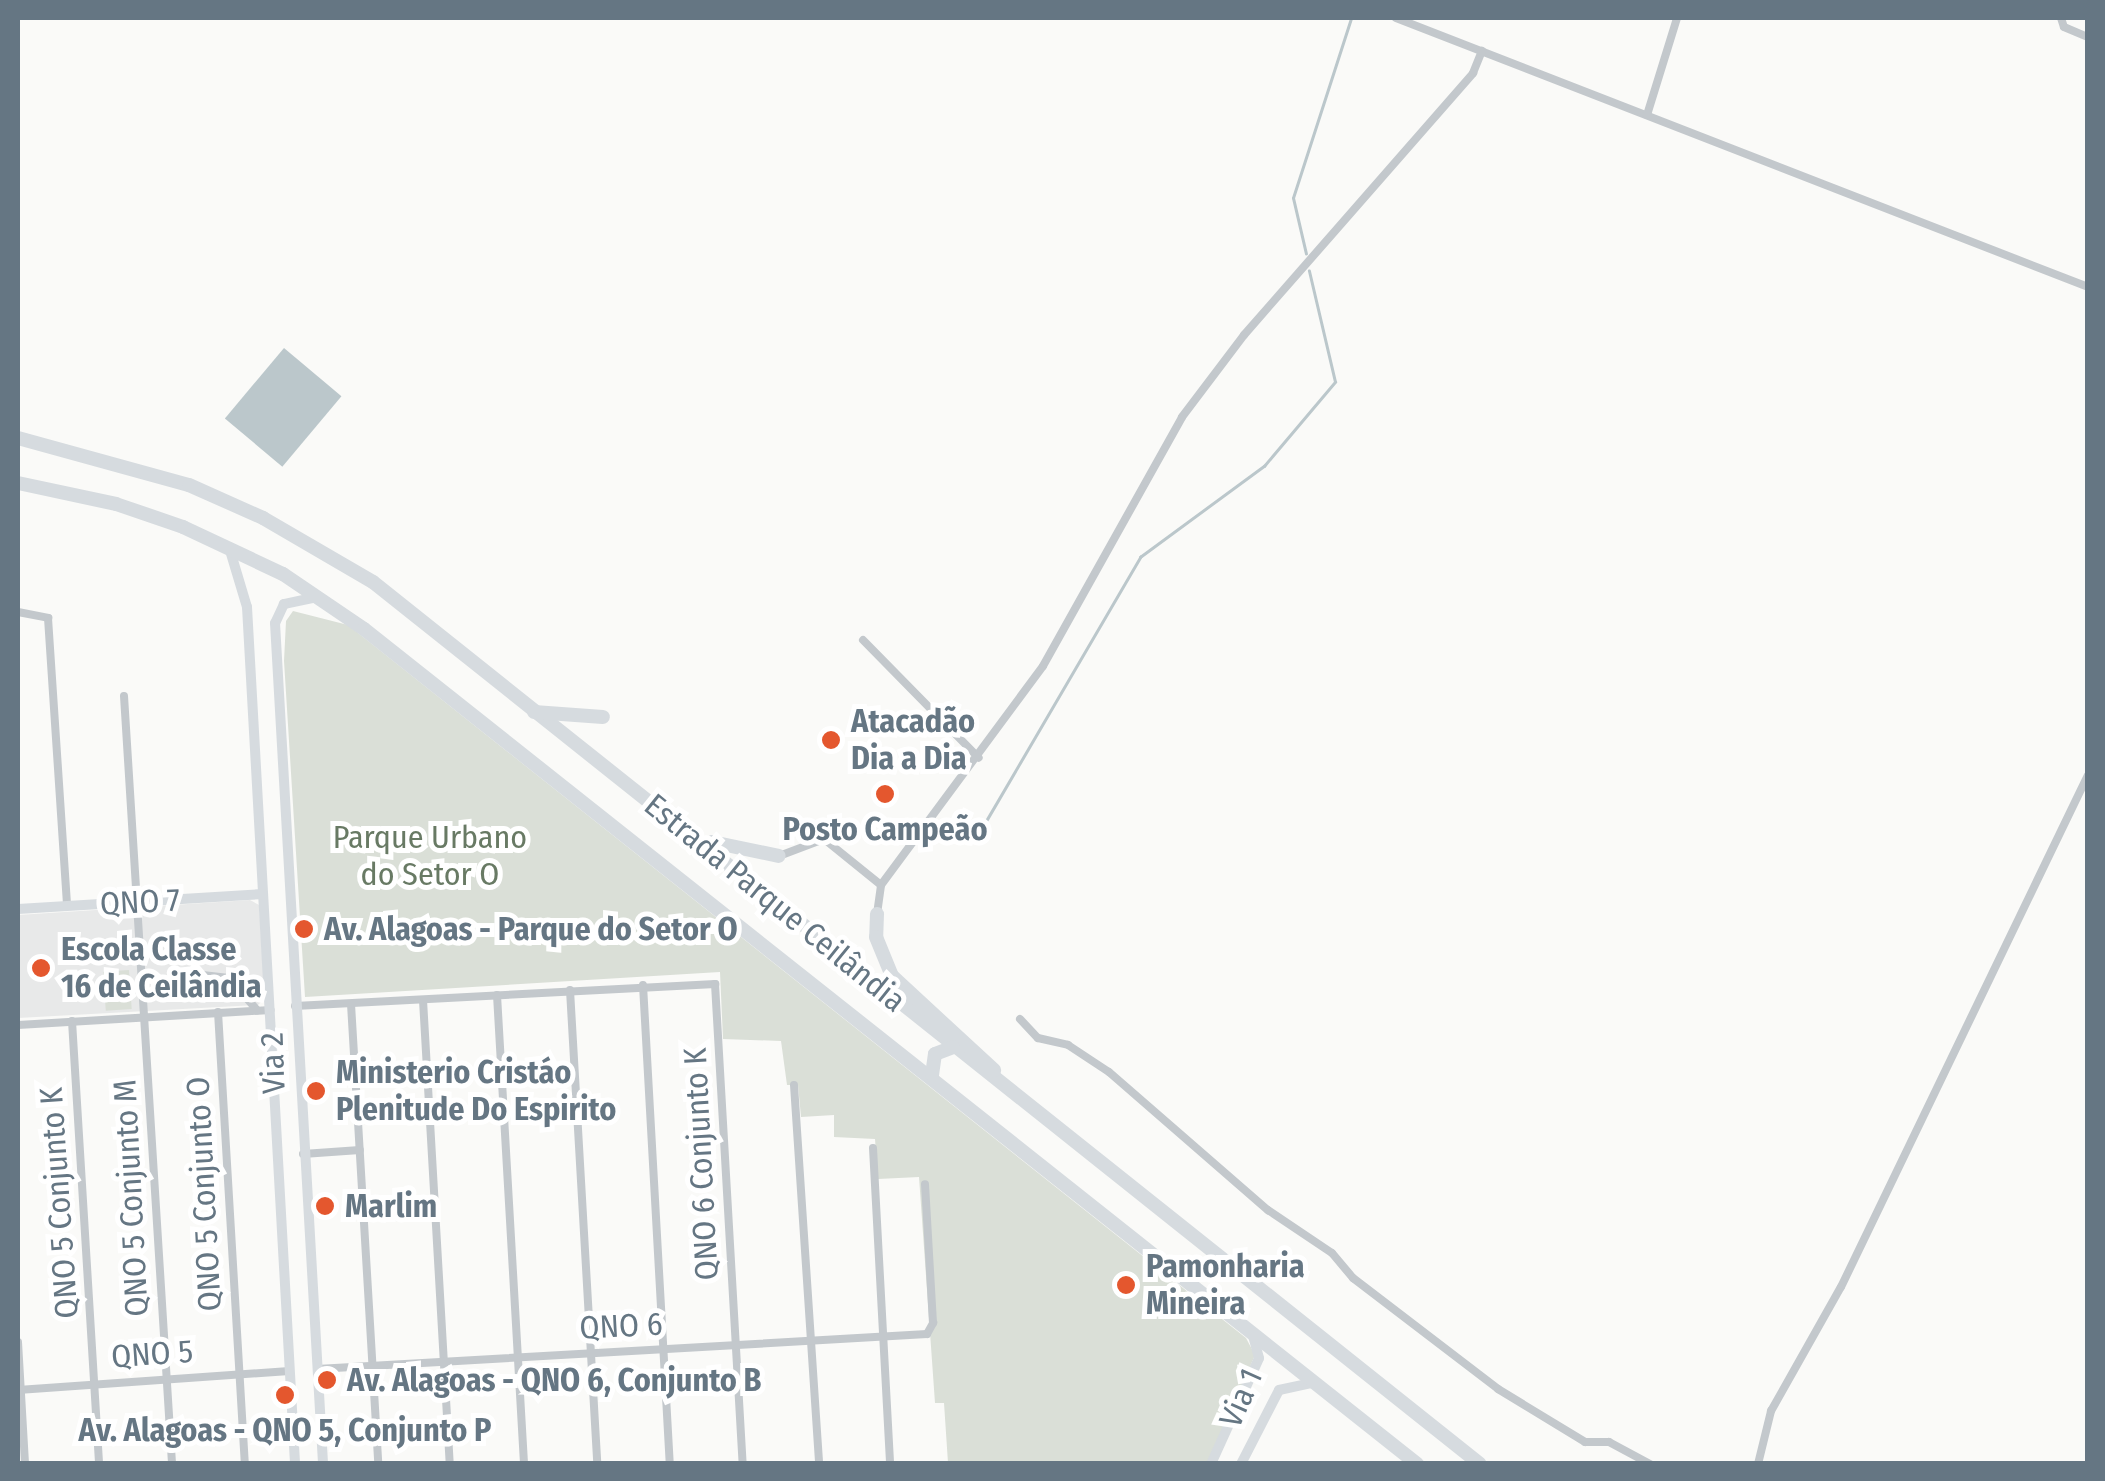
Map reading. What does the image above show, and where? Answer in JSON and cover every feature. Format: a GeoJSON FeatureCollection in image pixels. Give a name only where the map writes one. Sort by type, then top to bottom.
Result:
{"type":"FeatureCollection","features":[{"type":"Feature","properties":{"kind":"highway","name":"Estrada Parque Ceilândia"},"geometry":{"type":"LineString","coordinates":[[18,438],[126,464],[263,518],[373,582],[1480,1464]]}},
{"type":"Feature","properties":{"kind":"highway","name":"Estrada Parque Ceilândia"},"geometry":{"type":"LineString","coordinates":[[18,483],[116,504],[228,546],[318,597],[932,1075],[1417,1464]]}},
{"type":"Feature","properties":{"kind":"highway"},"geometry":{"type":"LineString","coordinates":[[532,712],[604,716]]}},
{"type":"Feature","properties":{"kind":"highway"},"geometry":{"type":"LineString","coordinates":[[666,814],[720,848],[778,856]]}},
{"type":"Feature","properties":{"kind":"highway"},"geometry":{"type":"LineString","coordinates":[[877,914],[876,937],[892,976],[993,1068],[1004,1087]]}},
{"type":"Feature","properties":{"kind":"highway"},"geometry":{"type":"LineString","coordinates":[[932,1075],[935,1054],[953,1047]]}},
{"type":"Feature","properties":{"kind":"main road","name":"Via 2"},"geometry":{"type":"LineString","coordinates":[[228,546],[247,607],[296,1464]]}},
{"type":"Feature","properties":{"kind":"main road","name":"Via 2"},"geometry":{"type":"LineString","coordinates":[[318,597],[284,604],[275,623],[284,848],[322,1464]]}},
{"type":"Feature","properties":{"kind":"main road"},"geometry":{"type":"LineString","coordinates":[[262,849],[274,841],[284,848]]}},
{"type":"Feature","properties":{"kind":"main road","name":"QNO 7"},"geometry":{"type":"LineString","coordinates":[[18,909],[262,894]]}},
{"type":"Feature","properties":{"kind":"main road"},"geometry":{"type":"LineString","coordinates":[[278,1170],[296,1175],[303,1170]]}},
{"type":"Feature","properties":{"kind":"main road"},"geometry":{"type":"LineString","coordinates":[[280,1193],[304,1192]]}},
{"type":"Feature","properties":{"kind":"main road","name":"Via 1"},"geometry":{"type":"LineString","coordinates":[[1211,1464],[1260,1358],[1252,1332]]}},
{"type":"Feature","properties":{"kind":"main road","name":"Via 1"},"geometry":{"type":"LineString","coordinates":[[1241,1464],[1279,1390],[1290,1383],[1318,1384]]}},
{"type":"Feature","properties":{"kind":"street"},"geometry":{"type":"LineString","coordinates":[[1396,18],[1411,20],[2088,287]]}},
{"type":"Feature","properties":{"kind":"street"},"geometry":{"type":"LineString","coordinates":[[1647,115],[1677,18]]}},
{"type":"Feature","properties":{"kind":"street"},"geometry":{"type":"LineString","coordinates":[[2062,18],[2064,27],[2088,37]]}},
{"type":"Feature","properties":{"kind":"street"},"geometry":{"type":"LineString","coordinates":[[877,914],[881,885],[1044,666],[1182,416],[1244,335],[1473,74],[1482,51]]}},
{"type":"Feature","properties":{"kind":"street"},"geometry":{"type":"LineString","coordinates":[[18,612],[46,614],[67,906]]}},
{"type":"Feature","properties":{"kind":"street"},"geometry":{"type":"LineString","coordinates":[[863,640],[979,758]]}},
{"type":"Feature","properties":{"kind":"street","name":"QNO 5 Conjunto M"},"geometry":{"type":"LineString","coordinates":[[124,696],[172,1464]]}},
{"type":"Feature","properties":{"kind":"street"},"geometry":{"type":"LineString","coordinates":[[1758,1464],[1771,1410],[1841,1287],[2088,776]]}},
{"type":"Feature","properties":{"kind":"street"},"geometry":{"type":"LineString","coordinates":[[778,856],[824,840],[881,885]]}},
{"type":"Feature","properties":{"kind":"street"},"geometry":{"type":"LineString","coordinates":[[184,973],[229,978],[257,1010]]}},
{"type":"Feature","properties":{"kind":"street","name":"QNO 6 Conjunto K"},"geometry":{"type":"LineString","coordinates":[[642,986],[713,982],[743,1464]]}},
{"type":"Feature","properties":{"kind":"street"},"geometry":{"type":"LineString","coordinates":[[295,1006],[642,986],[670,1464]]}},
{"type":"Feature","properties":{"kind":"street"},"geometry":{"type":"LineString","coordinates":[[570,990],[597,1464]]}},
{"type":"Feature","properties":{"kind":"street"},"geometry":{"type":"LineString","coordinates":[[497,994],[524,1464]]}},
{"type":"Feature","properties":{"kind":"street"},"geometry":{"type":"LineString","coordinates":[[424,1000],[450,1464]]}},
{"type":"Feature","properties":{"kind":"street"},"geometry":{"type":"LineString","coordinates":[[351,1004],[378,1464]]}},
{"type":"Feature","properties":{"kind":"street"},"geometry":{"type":"LineString","coordinates":[[18,1024],[271,1010]]}},
{"type":"Feature","properties":{"kind":"street","name":"QNO 5 Conjunto O"},"geometry":{"type":"LineString","coordinates":[[218,1012],[246,1464]]}},
{"type":"Feature","properties":{"kind":"street"},"geometry":{"type":"LineString","coordinates":[[1020,1020],[1038,1038],[1068,1045],[1108,1072],[1268,1210],[1332,1252],[1353,1278],[1498,1389],[1585,1442],[1610,1442],[1650,1464]]}},
{"type":"Feature","properties":{"kind":"street","name":"QNO 5 Conjunto K"},"geometry":{"type":"LineString","coordinates":[[72,1021],[99,1464]]}},
{"type":"Feature","properties":{"kind":"street"},"geometry":{"type":"LineString","coordinates":[[794,1085],[818,1464]]}},
{"type":"Feature","properties":{"kind":"street"},"geometry":{"type":"LineString","coordinates":[[872,1148],[890,1464]]}},
{"type":"Feature","properties":{"kind":"street"},"geometry":{"type":"LineString","coordinates":[[303,1154],[360,1150]]}},
{"type":"Feature","properties":{"kind":"street","name":"QNO 6"},"geometry":{"type":"LineString","coordinates":[[317,1369],[927,1334],[933,1323],[925,1184]]}},
{"type":"Feature","properties":{"kind":"street"},"geometry":{"type":"LineString","coordinates":[[18,1342],[25,1464]]}},
{"type":"Feature","properties":{"kind":"street","name":"QNO 5"},"geometry":{"type":"LineString","coordinates":[[19,1390],[167,1376],[290,1371]]}},
{"type":"Feature","properties":{"kind":"shaded area"},"geometry":{"type":"Polygon","coordinates":[[[284,348],[341,396],[282,467],[225,418],[284,348]]]}},
{"type":"Feature","properties":{"kind":"shaded area"},"geometry":{"type":"Polygon","coordinates":[[[250,900],[259,905],[265,998],[258,1005],[18,1018],[18,915],[250,900]]]}},
{"type":"Feature","properties":{"kind":"green space","name":"Parque Urbano do Setor O"},"geometry":{"type":"Polygon","coordinates":[[[293,611],[348,625],[1246,1338],[1255,1355],[1208,1463],[948,1463],[944,1403],[935,1403],[919,1177],[878,1179],[875,1139],[834,1137],[834,1115],[801,1117],[798,1085],[787,1085],[781,1041],[723,1039],[720,972],[305,997],[284,661],[286,621],[293,611]]]}},
{"type":"Feature","properties":{"kind":"green space"},"geometry":{"type":"Polygon","coordinates":[[[129,970],[132,1009],[106,1011],[103,972],[129,970]]]}},
{"type":"Feature","properties":{"kind":"waterway"},"geometry":{"type":"LineString","coordinates":[[1306,254],[1293,198],[1351,18]]}},
{"type":"Feature","properties":{"kind":"waterway"},"geometry":{"type":"LineString","coordinates":[[979,833],[1140,557],[1264,466],[1335,382],[1309,271]]}},
{"type":"Feature","properties":{"kind":"place","name":"Atacadão Dia a Dia"},"geometry":{"type":"Point","coordinates":[831,740]}},
{"type":"Feature","properties":{"kind":"place","name":"Posto Campeão"},"geometry":{"type":"Point","coordinates":[885,794]}},
{"type":"Feature","properties":{"kind":"place","name":"Av. Alagoas - Parque do Setor O"},"geometry":{"type":"Point","coordinates":[304,929]}},
{"type":"Feature","properties":{"kind":"place","name":"Escola Classe 16 de Ceilândia"},"geometry":{"type":"Point","coordinates":[41,968]}},
{"type":"Feature","properties":{"kind":"place","name":"Ministerio Cristáo Plenitude Do Espirito"},"geometry":{"type":"Point","coordinates":[316,1091]}},
{"type":"Feature","properties":{"kind":"place","name":"Marlim"},"geometry":{"type":"Point","coordinates":[325,1206]}},
{"type":"Feature","properties":{"kind":"place","name":"Pamonharia Mineira"},"geometry":{"type":"Point","coordinates":[1126,1285]}},
{"type":"Feature","properties":{"kind":"place","name":"Av. Alagoas - QNO 6, Conjunto B"},"geometry":{"type":"Point","coordinates":[327,1380]}},
{"type":"Feature","properties":{"kind":"place","name":"Av. Alagoas - QNO 5, Conjunto P"},"geometry":{"type":"Point","coordinates":[285,1395]}}]}
